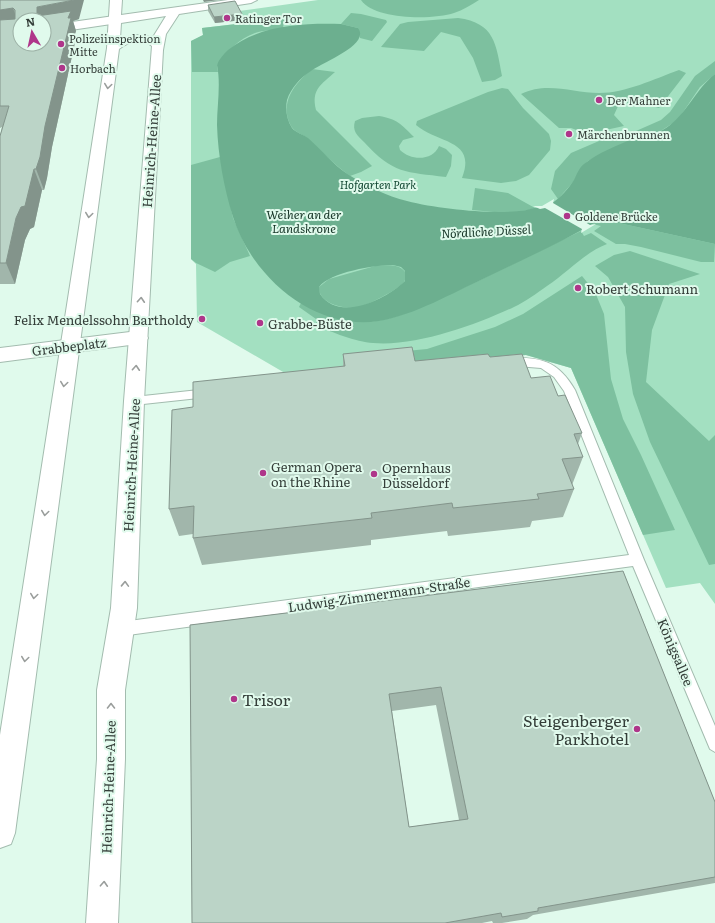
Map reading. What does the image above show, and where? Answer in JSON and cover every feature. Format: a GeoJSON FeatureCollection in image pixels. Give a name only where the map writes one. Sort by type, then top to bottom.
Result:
{"type":"FeatureCollection","features":[{"type":"Feature","properties":{"kind":"main road"},"geometry":{"type":"LineString","coordinates":[[0,833],[113,48],[116,0]]}},
{"type":"Feature","properties":{"kind":"main road"},"geometry":{"type":"LineString","coordinates":[[52,29],[114,20],[175,5],[251,0]]}},
{"type":"Feature","properties":{"kind":"main road","name":"Heinrich-Heine-Allee"},"geometry":{"type":"LineString","coordinates":[[102,923],[111,759],[111,690],[124,608],[134,401],[158,45],[160,34],[175,5]]}},
{"type":"Feature","properties":{"kind":"main road"},"geometry":{"type":"LineString","coordinates":[[113,48],[122,41],[134,39],[151,40],[158,45]]}},
{"type":"Feature","properties":{"kind":"main road","name":"Grabbeplatz"},"geometry":{"type":"LineString","coordinates":[[0,355],[138,338]]}},
{"type":"Feature","properties":{"kind":"lane","name":"Königsallee"},"geometry":{"type":"LineString","coordinates":[[496,363],[529,362],[545,365],[556,371],[569,390],[637,560],[715,744]]}},
{"type":"Feature","properties":{"kind":"lane"},"geometry":{"type":"LineString","coordinates":[[134,401],[222,392]]}},
{"type":"Feature","properties":{"kind":"lane","name":"Ludwig-Zimmermann-Straße"},"geometry":{"type":"LineString","coordinates":[[121,629],[637,560]]}},
{"type":"Feature","properties":{"kind":"green space","name":"Hofgarten Park"},"geometry":{"type":"Polygon","coordinates":[[[318,0],[715,0],[715,604],[700,583],[666,588],[571,368],[526,355],[290,376],[197,322],[196,264],[191,259],[191,41],[203,35],[202,28],[245,23],[239,11],[318,0]]]}},
{"type":"Feature","properties":{"kind":"shaded area"},"geometry":{"type":"Polygon","coordinates":[[[361,0],[479,0],[454,13],[432,17],[404,17],[378,11],[368,7],[361,0]]]}},
{"type":"Feature","properties":{"kind":"shaded area"},"geometry":{"type":"Polygon","coordinates":[[[351,13],[386,20],[387,22],[372,41],[360,38],[358,28],[341,24],[351,13]]]}},
{"type":"Feature","properties":{"kind":"shaded area"},"geometry":{"type":"Polygon","coordinates":[[[285,16],[283,28],[255,33],[234,46],[217,65],[218,72],[192,72],[191,41],[203,35],[202,28],[245,23],[243,19],[285,16]]]}},
{"type":"Feature","properties":{"kind":"shaded area"},"geometry":{"type":"Polygon","coordinates":[[[458,18],[480,25],[487,30],[492,37],[498,54],[502,76],[495,80],[482,82],[473,58],[460,37],[441,32],[424,51],[381,47],[400,24],[458,18]]]}},
{"type":"Feature","properties":{"kind":"shaded area"},"geometry":{"type":"Polygon","coordinates":[[[715,61],[715,74],[700,87],[679,118],[656,134],[624,143],[588,161],[581,168],[574,181],[558,199],[551,189],[555,171],[571,153],[599,141],[636,131],[661,120],[670,112],[695,76],[715,61]]]}},
{"type":"Feature","properties":{"kind":"shaded area"},"geometry":{"type":"Polygon","coordinates":[[[312,69],[335,72],[318,88],[316,92],[316,110],[372,166],[361,172],[350,176],[306,137],[291,126],[287,110],[290,94],[299,81],[312,69]]]}},
{"type":"Feature","properties":{"kind":"shaded area"},"geometry":{"type":"Polygon","coordinates":[[[679,70],[686,73],[659,108],[637,102],[619,104],[614,115],[624,126],[587,134],[571,128],[559,128],[521,94],[540,88],[589,93],[619,91],[640,85],[679,70]]]}},
{"type":"Feature","properties":{"kind":"shaded area"},"geometry":{"type":"Polygon","coordinates":[[[502,88],[508,89],[523,108],[549,134],[551,141],[550,150],[529,175],[516,181],[501,183],[462,178],[465,165],[464,156],[460,149],[453,144],[425,131],[416,125],[417,121],[488,92],[502,88]]]}},
{"type":"Feature","properties":{"kind":"shaded area"},"geometry":{"type":"Polygon","coordinates":[[[379,116],[398,123],[414,137],[403,140],[399,146],[400,150],[405,154],[416,158],[421,158],[432,154],[439,146],[446,149],[452,155],[451,166],[446,177],[401,170],[383,160],[374,152],[357,135],[354,124],[355,121],[362,118],[379,116]]]}},
{"type":"Feature","properties":{"kind":"shaded area"},"geometry":{"type":"Polygon","coordinates":[[[220,157],[233,218],[250,256],[230,262],[215,272],[191,259],[191,165],[220,157]]]}},
{"type":"Feature","properties":{"kind":"shaded area"},"geometry":{"type":"Polygon","coordinates":[[[475,188],[508,193],[535,208],[520,212],[472,210],[475,188]]]}},
{"type":"Feature","properties":{"kind":"shaded area"},"geometry":{"type":"Polygon","coordinates":[[[605,220],[715,244],[714,262],[701,262],[641,247],[616,244],[594,231],[601,226],[592,224],[605,220]]]}},
{"type":"Feature","properties":{"kind":"shaded area"},"geometry":{"type":"Polygon","coordinates":[[[581,231],[584,236],[591,233],[607,244],[591,252],[555,281],[518,305],[482,321],[445,333],[407,342],[373,343],[359,341],[316,325],[316,319],[299,307],[301,303],[324,314],[349,321],[378,321],[410,312],[581,231]]]}},
{"type":"Feature","properties":{"kind":"shaded area"},"geometry":{"type":"Polygon","coordinates":[[[630,251],[700,274],[669,284],[652,330],[646,382],[709,441],[715,435],[715,564],[709,565],[650,442],[633,394],[626,352],[625,307],[608,277],[595,266],[614,255],[630,251]]]}},
{"type":"Feature","properties":{"kind":"shaded area"},"geometry":{"type":"Polygon","coordinates":[[[392,265],[400,268],[406,273],[405,281],[382,297],[353,308],[347,308],[328,302],[320,293],[319,287],[329,279],[375,266],[392,265]]]}},
{"type":"Feature","properties":{"kind":"shaded area"},"geometry":{"type":"Polygon","coordinates":[[[582,276],[595,292],[604,314],[611,379],[623,419],[675,530],[643,535],[571,368],[526,355],[378,368],[375,354],[427,349],[495,327],[523,314],[582,276]]]}},
{"type":"Feature","properties":{"kind":"water","name":"Weiher an der Landskrone"},"geometry":{"type":"Polygon","coordinates":[[[341,24],[358,28],[360,34],[358,41],[343,53],[307,74],[293,87],[287,100],[286,107],[289,122],[292,128],[308,138],[343,171],[370,187],[407,201],[448,208],[507,212],[523,211],[550,204],[567,189],[581,167],[589,160],[621,144],[658,132],[673,123],[708,80],[715,74],[715,244],[605,220],[596,222],[541,251],[433,303],[393,318],[379,321],[355,322],[331,317],[309,308],[289,295],[270,279],[255,260],[242,239],[233,217],[224,183],[220,160],[217,125],[219,80],[217,65],[228,50],[253,35],[282,27],[296,25],[341,24]],[[393,265],[375,266],[343,273],[333,277],[319,287],[320,294],[329,303],[339,307],[363,305],[375,301],[387,295],[405,281],[405,271],[401,267],[393,265]]]}},
{"type":"Feature","properties":{"kind":"pier","name":"Goldene Brücke"},"geometry":{"type":"Polygon","coordinates":[[[554,199],[553,203],[590,225],[596,224],[581,233],[582,229],[545,208],[540,209],[533,206],[542,206],[554,199]]]}},
{"type":"Feature","properties":{"kind":"building"},"geometry":{"type":"Polygon","coordinates":[[[0,0],[74,0],[37,7],[37,12],[15,12],[13,8],[0,10],[0,0]]]}},
{"type":"Feature","properties":{"kind":"building"},"geometry":{"type":"Polygon","coordinates":[[[235,1],[242,14],[214,17],[208,5],[235,1]]]}},
{"type":"Feature","properties":{"kind":"building"},"geometry":{"type":"Polygon","coordinates":[[[71,11],[68,18],[71,18],[45,126],[40,157],[36,169],[34,169],[25,206],[21,207],[16,218],[6,263],[0,263],[0,136],[9,106],[0,106],[0,20],[12,19],[12,52],[52,52],[52,14],[71,11]]]}},
{"type":"Feature","properties":{"kind":"building","name":"Opernhaus Düsseldorf"},"geometry":{"type":"Polygon","coordinates":[[[412,347],[415,361],[488,354],[490,357],[522,354],[531,378],[550,376],[558,396],[565,395],[582,433],[574,434],[583,457],[562,459],[574,489],[537,494],[539,499],[453,508],[452,503],[371,513],[372,518],[193,538],[194,506],[169,509],[172,410],[193,407],[193,382],[345,366],[343,354],[412,347]]]}},
{"type":"Feature","properties":{"kind":"building"},"geometry":{"type":"Polygon","coordinates":[[[623,571],[715,802],[715,877],[538,908],[538,911],[502,917],[501,913],[445,923],[192,923],[190,625],[623,571]],[[441,687],[389,694],[409,827],[468,819],[441,687]]]}},
{"type":"Feature","properties":{"kind":"place","name":"Ratinger Tor"},"geometry":{"type":"Point","coordinates":[227,18]}},
{"type":"Feature","properties":{"kind":"place","name":"Polizeiinspektion Mitte"},"geometry":{"type":"Point","coordinates":[61,44]}},
{"type":"Feature","properties":{"kind":"place","name":"Horbach"},"geometry":{"type":"Point","coordinates":[62,68]}},
{"type":"Feature","properties":{"kind":"place","name":"Der Mahner"},"geometry":{"type":"Point","coordinates":[599,100]}},
{"type":"Feature","properties":{"kind":"place","name":"Märchenbrunnen"},"geometry":{"type":"Point","coordinates":[569,134]}},
{"type":"Feature","properties":{"kind":"place","name":"Goldene Brücke"},"geometry":{"type":"Point","coordinates":[567,216]}},
{"type":"Feature","properties":{"kind":"place","name":"Robert Schumann"},"geometry":{"type":"Point","coordinates":[578,288]}},
{"type":"Feature","properties":{"kind":"place","name":"Felix Mendelssohn Bartholdy"},"geometry":{"type":"Point","coordinates":[202,319]}},
{"type":"Feature","properties":{"kind":"place","name":"Grabbe-Büste"},"geometry":{"type":"Point","coordinates":[260,323]}},
{"type":"Feature","properties":{"kind":"place","name":"German Opera on the Rhine"},"geometry":{"type":"Point","coordinates":[263,473]}},
{"type":"Feature","properties":{"kind":"place","name":"Opernhaus Düsseldorf"},"geometry":{"type":"Point","coordinates":[374,474]}},
{"type":"Feature","properties":{"kind":"place","name":"Trisor"},"geometry":{"type":"Point","coordinates":[234,699]}},
{"type":"Feature","properties":{"kind":"place","name":"Steigenberger Parkhotel"},"geometry":{"type":"Point","coordinates":[637,729]}},
{"type":"Feature","properties":{"kind":"water label","name":"Nördliche Düssel"},"geometry":{"type":"Point","coordinates":[486,231]}}]}
